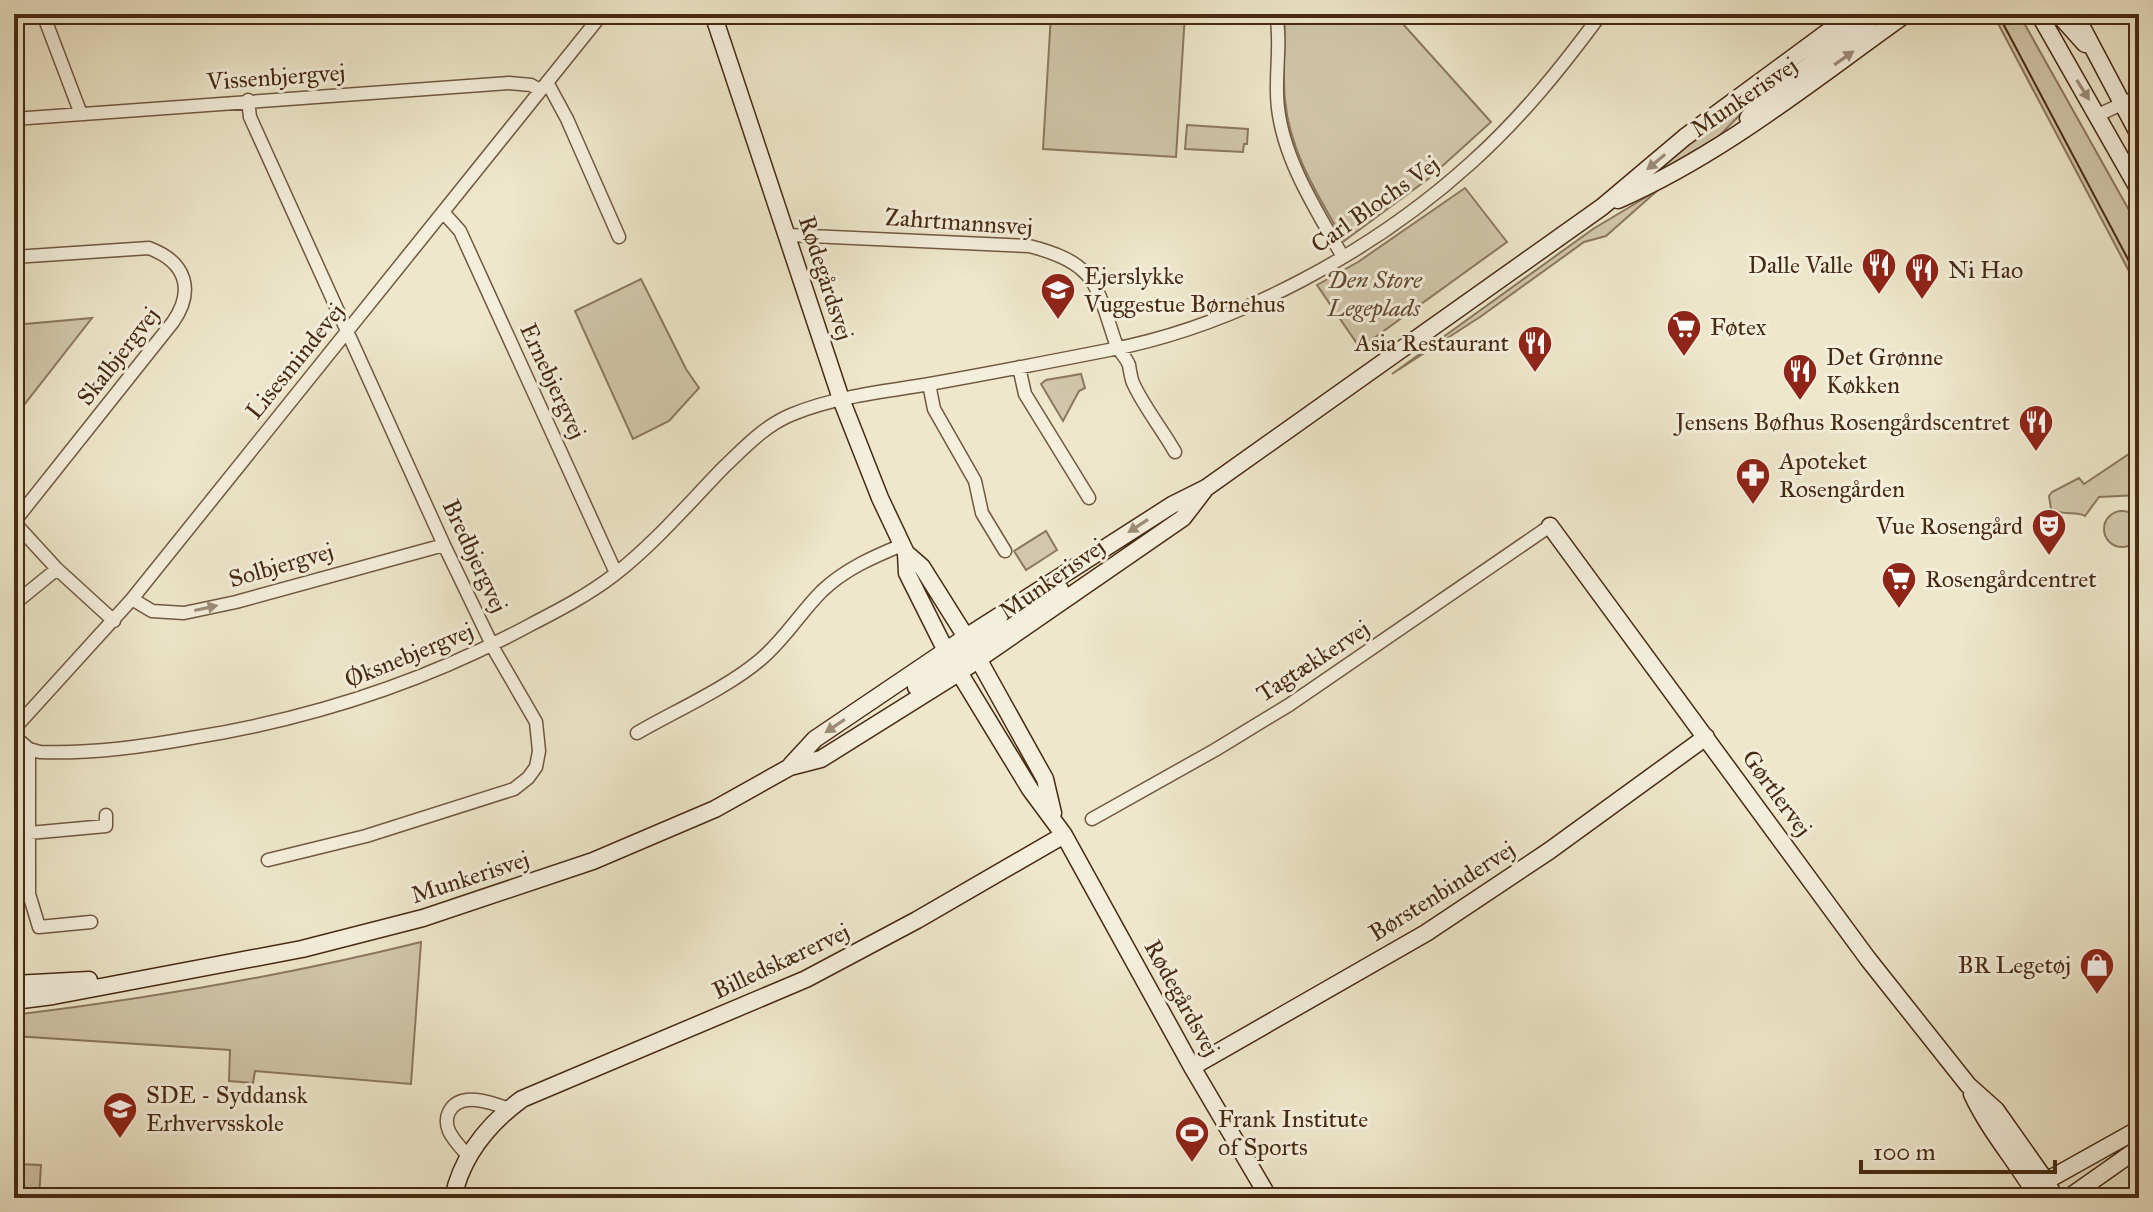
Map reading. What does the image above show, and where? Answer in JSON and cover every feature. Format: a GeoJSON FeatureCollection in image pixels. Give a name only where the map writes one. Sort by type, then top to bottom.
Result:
{"type":"FeatureCollection","features":[{"type":"Feature","properties":{"kind":"street"},"geometry":{"type":"LineString","coordinates":[[43,14],[81,114]]}},
{"type":"Feature","properties":{"kind":"street","name":"Lisesmindevej"},"geometry":{"type":"LineString","coordinates":[[14,729],[114,621],[602,14]]}},
{"type":"Feature","properties":{"kind":"street","name":"Rødegårdsvej"},"geometry":{"type":"LineString","coordinates":[[713,14],[841,399],[904,553],[907,573],[1045,779],[1060,828]]}},
{"type":"Feature","properties":{"kind":"street"},"geometry":{"type":"LineString","coordinates":[[1276,14],[1277,104],[1283,136],[1296,169],[1343,257]]}},
{"type":"Feature","properties":{"kind":"street","name":"Carl Blochs Vej"},"geometry":{"type":"LineString","coordinates":[[841,399],[1118,348],[1204,323],[1276,293],[1343,257],[1408,213],[1470,164],[1537,95],[1601,14]]}},
{"type":"Feature","properties":{"kind":"street","name":"Munkerisvej"},"geometry":{"type":"LineString","coordinates":[[14,1001],[302,949],[423,918],[593,861],[715,809],[790,767],[821,759],[851,740],[1103,549],[1172,505],[1206,488],[1602,207],[1685,137],[1852,14]]}},
{"type":"Feature","properties":{"kind":"street"},"geometry":{"type":"LineString","coordinates":[[1735,135],[1762,101],[1878,14]]}},
{"type":"Feature","properties":{"kind":"street","name":"Munkerisvej"},"geometry":{"type":"LineString","coordinates":[[1602,207],[1666,179],[1735,135],[1906,14]]}},
{"type":"Feature","properties":{"kind":"street"},"geometry":{"type":"LineString","coordinates":[[2039,14],[2139,190]]}},
{"type":"Feature","properties":{"kind":"street"},"geometry":{"type":"LineString","coordinates":[[2058,14],[2097,57]]}},
{"type":"Feature","properties":{"kind":"street"},"geometry":{"type":"LineString","coordinates":[[2075,14],[2139,135]]}},
{"type":"Feature","properties":{"kind":"street"},"geometry":{"type":"LineString","coordinates":[[2086,14],[2108,57],[2122,103]]}},
{"type":"Feature","properties":{"kind":"street","name":"Vissenbjergvej"},"geometry":{"type":"LineString","coordinates":[[14,119],[509,83],[544,86]]}},
{"type":"Feature","properties":{"kind":"street"},"geometry":{"type":"LineString","coordinates":[[544,86],[567,119],[619,237]]}},
{"type":"Feature","properties":{"kind":"street"},"geometry":{"type":"LineString","coordinates":[[2098,115],[2139,96]]}},
{"type":"Feature","properties":{"kind":"street","name":"Bredbjergvej"},"geometry":{"type":"LineString","coordinates":[[248,100],[250,117],[444,545],[492,645],[536,722],[539,751],[536,767],[514,789],[366,836],[268,860]]}},
{"type":"Feature","properties":{"kind":"street","name":"Ernebjergvej"},"geometry":{"type":"LineString","coordinates":[[443,212],[460,231],[616,573]]}},
{"type":"Feature","properties":{"kind":"street","name":"Zahrtmannsvej"},"geometry":{"type":"LineString","coordinates":[[788,235],[1029,246],[1053,252],[1071,261],[1091,278],[1103,298],[1118,348]]}},
{"type":"Feature","properties":{"kind":"street","name":"Skalbjergvej"},"geometry":{"type":"LineString","coordinates":[[14,257],[149,248],[164,254],[176,264],[183,278],[185,294],[182,309],[173,322],[14,522]]}},
{"type":"Feature","properties":{"kind":"street"},"geometry":{"type":"LineString","coordinates":[[1118,348],[1128,361],[1133,382],[1175,452]]}},
{"type":"Feature","properties":{"kind":"street"},"geometry":{"type":"LineString","coordinates":[[1019,367],[1025,394],[1089,498]]}},
{"type":"Feature","properties":{"kind":"street"},"geometry":{"type":"LineString","coordinates":[[929,384],[934,409],[975,481],[982,513],[1005,551]]}},
{"type":"Feature","properties":{"kind":"street","name":"Øksnebjergvej"},"geometry":{"type":"LineString","coordinates":[[29,749],[50,752],[127,747],[264,725],[377,694],[492,645],[579,599],[616,573],[749,443],[774,423],[794,413],[841,399]]}},
{"type":"Feature","properties":{"kind":"street","name":"Munkerisvej"},"geometry":{"type":"LineString","coordinates":[[790,767],[815,739],[963,655],[1183,518],[1206,488]]}},
{"type":"Feature","properties":{"kind":"street"},"geometry":{"type":"LineString","coordinates":[[14,522],[57,569],[114,621]]}},
{"type":"Feature","properties":{"kind":"street","name":"Gørtlervej"},"geometry":{"type":"LineString","coordinates":[[1550,526],[1868,959],[1968,1085],[1996,1110],[2046,1195]]}},
{"type":"Feature","properties":{"kind":"street","name":"Tagtækkervej"},"geometry":{"type":"LineString","coordinates":[[1092,819],[1204,757],[1289,705],[1550,526]]}},
{"type":"Feature","properties":{"kind":"street","name":"Solbjergvej"},"geometry":{"type":"LineString","coordinates":[[132,599],[152,611],[184,613],[236,602],[335,572],[444,545]]}},
{"type":"Feature","properties":{"kind":"street"},"geometry":{"type":"LineString","coordinates":[[637,733],[745,671],[782,640],[838,577],[864,561],[904,553]]}},
{"type":"Feature","properties":{"kind":"street","name":"Rødegårdsvej"},"geometry":{"type":"LineString","coordinates":[[904,553],[922,567],[1030,789],[1060,828],[1192,1067],[1269,1198]]}},
{"type":"Feature","properties":{"kind":"street"},"geometry":{"type":"LineString","coordinates":[[14,604],[57,569]]}},
{"type":"Feature","properties":{"kind":"street"},"geometry":{"type":"LineString","coordinates":[[14,736],[29,749],[29,894],[39,927],[91,922]]}},
{"type":"Feature","properties":{"kind":"street","name":"Børstenbindervej"},"geometry":{"type":"LineString","coordinates":[[1192,1067],[1426,933],[1549,851],[1706,737]]}},
{"type":"Feature","properties":{"kind":"street"},"geometry":{"type":"LineString","coordinates":[[29,833],[106,826],[106,815]]}},
{"type":"Feature","properties":{"kind":"street","name":"Billedskærervej"},"geometry":{"type":"LineString","coordinates":[[453,1198],[469,1157],[487,1129],[509,1109],[537,1091],[806,979],[917,920],[1060,828]]}},
{"type":"Feature","properties":{"kind":"street"},"geometry":{"type":"LineString","coordinates":[[14,894],[29,894]]}},
{"type":"Feature","properties":{"kind":"street","name":"Munkerisvej"},"geometry":{"type":"LineString","coordinates":[[14,984],[147,977]]}},
{"type":"Feature","properties":{"kind":"street"},"geometry":{"type":"LineString","coordinates":[[469,1157],[447,1126],[452,1107],[467,1100],[479,1100],[509,1109]]}},
{"type":"Feature","properties":{"kind":"street"},"geometry":{"type":"LineString","coordinates":[[2046,1195],[2139,1129]]}},
{"type":"Feature","properties":{"kind":"street"},"geometry":{"type":"LineString","coordinates":[[2046,1195],[2139,1138]]}},
{"type":"Feature","properties":{"kind":"street"},"geometry":{"type":"LineString","coordinates":[[2046,1195],[2139,1148]]}},
{"type":"Feature","properties":{"kind":"green space"},"geometry":{"type":"Polygon","coordinates":[[[1051,14],[1185,14],[1176,157],[1043,149],[1051,14]]]}},
{"type":"Feature","properties":{"kind":"green space"},"geometry":{"type":"Polygon","coordinates":[[[1284,14],[1394,14],[1491,122],[1428,179],[1344,241],[1315,190],[1293,138],[1284,89],[1284,14]]]}},
{"type":"Feature","properties":{"kind":"green space"},"geometry":{"type":"Polygon","coordinates":[[[1993,14],[2019,14],[2139,228],[2139,290],[1993,14]]]}},
{"type":"Feature","properties":{"kind":"green space"},"geometry":{"type":"Polygon","coordinates":[[[1767,88],[1718,137],[1644,180],[1641,177],[1767,88]]]}},
{"type":"Feature","properties":{"kind":"green space"},"geometry":{"type":"Polygon","coordinates":[[[1187,125],[1248,129],[1247,144],[1244,144],[1243,152],[1185,149],[1187,125]]]}},
{"type":"Feature","properties":{"kind":"green space","name":"Den Store Legeplads"},"geometry":{"type":"Polygon","coordinates":[[[1465,188],[1507,242],[1360,348],[1317,285],[1358,262],[1465,188]]]}},
{"type":"Feature","properties":{"kind":"green space"},"geometry":{"type":"Polygon","coordinates":[[[1658,190],[1606,236],[1584,242],[1480,317],[1392,374],[1593,229],[1658,190]]]}},
{"type":"Feature","properties":{"kind":"green space"},"geometry":{"type":"Polygon","coordinates":[[[641,279],[686,369],[699,388],[669,421],[633,439],[575,311],[641,279]]]}},
{"type":"Feature","properties":{"kind":"green space"},"geometry":{"type":"Polygon","coordinates":[[[92,318],[20,410],[14,397],[14,325],[92,318]]]}},
{"type":"Feature","properties":{"kind":"green space"},"geometry":{"type":"Polygon","coordinates":[[[1081,374],[1085,388],[1079,391],[1063,421],[1041,384],[1046,380],[1081,374]]]}},
{"type":"Feature","properties":{"kind":"green space"},"geometry":{"type":"Polygon","coordinates":[[[2135,450],[2139,456],[2139,495],[2099,497],[2085,516],[2051,509],[2049,496],[2052,492],[2079,478],[2084,484],[2135,450]]]}},
{"type":"Feature","properties":{"kind":"green space"},"geometry":{"type":"Polygon","coordinates":[[[2122,511],[2135,516],[2140,529],[2135,542],[2122,547],[2109,542],[2104,529],[2109,516],[2122,511]]]}},
{"type":"Feature","properties":{"kind":"green space"},"geometry":{"type":"Polygon","coordinates":[[[1046,531],[1057,550],[1026,570],[1014,551],[1046,531]]]}},
{"type":"Feature","properties":{"kind":"green space"},"geometry":{"type":"Polygon","coordinates":[[[421,942],[411,1084],[255,1071],[253,1083],[229,1081],[230,1050],[14,1036],[14,1015],[218,985],[421,942]]]}},
{"type":"Feature","properties":{"kind":"green space"},"geometry":{"type":"Polygon","coordinates":[[[16,1164],[41,1165],[39,1198],[15,1198],[16,1164]]]}},
{"type":"Feature","properties":{"kind":"tram line"},"geometry":{"type":"LineString","coordinates":[[1998,14],[2139,280]]}},
{"type":"Feature","properties":{"kind":"place","name":"Dalle Valle"},"geometry":{"type":"Point","coordinates":[1879,296]}},
{"type":"Feature","properties":{"kind":"place","name":"Ni Hao"},"geometry":{"type":"Point","coordinates":[1922,301]}},
{"type":"Feature","properties":{"kind":"place","name":"Ejerslykke Vuggestue Børnehus"},"geometry":{"type":"Point","coordinates":[1058,321]}},
{"type":"Feature","properties":{"kind":"place","name":"Føtex"},"geometry":{"type":"Point","coordinates":[1684,358]}},
{"type":"Feature","properties":{"kind":"place","name":"Asia Restaurant"},"geometry":{"type":"Point","coordinates":[1535,374]}},
{"type":"Feature","properties":{"kind":"place","name":"Det Grønne Køkken"},"geometry":{"type":"Point","coordinates":[1800,402]}},
{"type":"Feature","properties":{"kind":"place","name":"Jensens Bøfhus Rosengårdscentret"},"geometry":{"type":"Point","coordinates":[2036,453]}},
{"type":"Feature","properties":{"kind":"place","name":"Apoteket Rosengården"},"geometry":{"type":"Point","coordinates":[1753,506]}},
{"type":"Feature","properties":{"kind":"place","name":"Vue Rosengård"},"geometry":{"type":"Point","coordinates":[2049,557]}},
{"type":"Feature","properties":{"kind":"place","name":"Rosengårdcentret"},"geometry":{"type":"Point","coordinates":[1899,610]}},
{"type":"Feature","properties":{"kind":"place","name":"BR Legetøj"},"geometry":{"type":"Point","coordinates":[2097,996]}},
{"type":"Feature","properties":{"kind":"place","name":"SDE - Syddansk Erhvervsskole"},"geometry":{"type":"Point","coordinates":[120,1140]}},
{"type":"Feature","properties":{"kind":"place","name":"Frank Institute of Sports"},"geometry":{"type":"Point","coordinates":[1192,1164]}}]}
